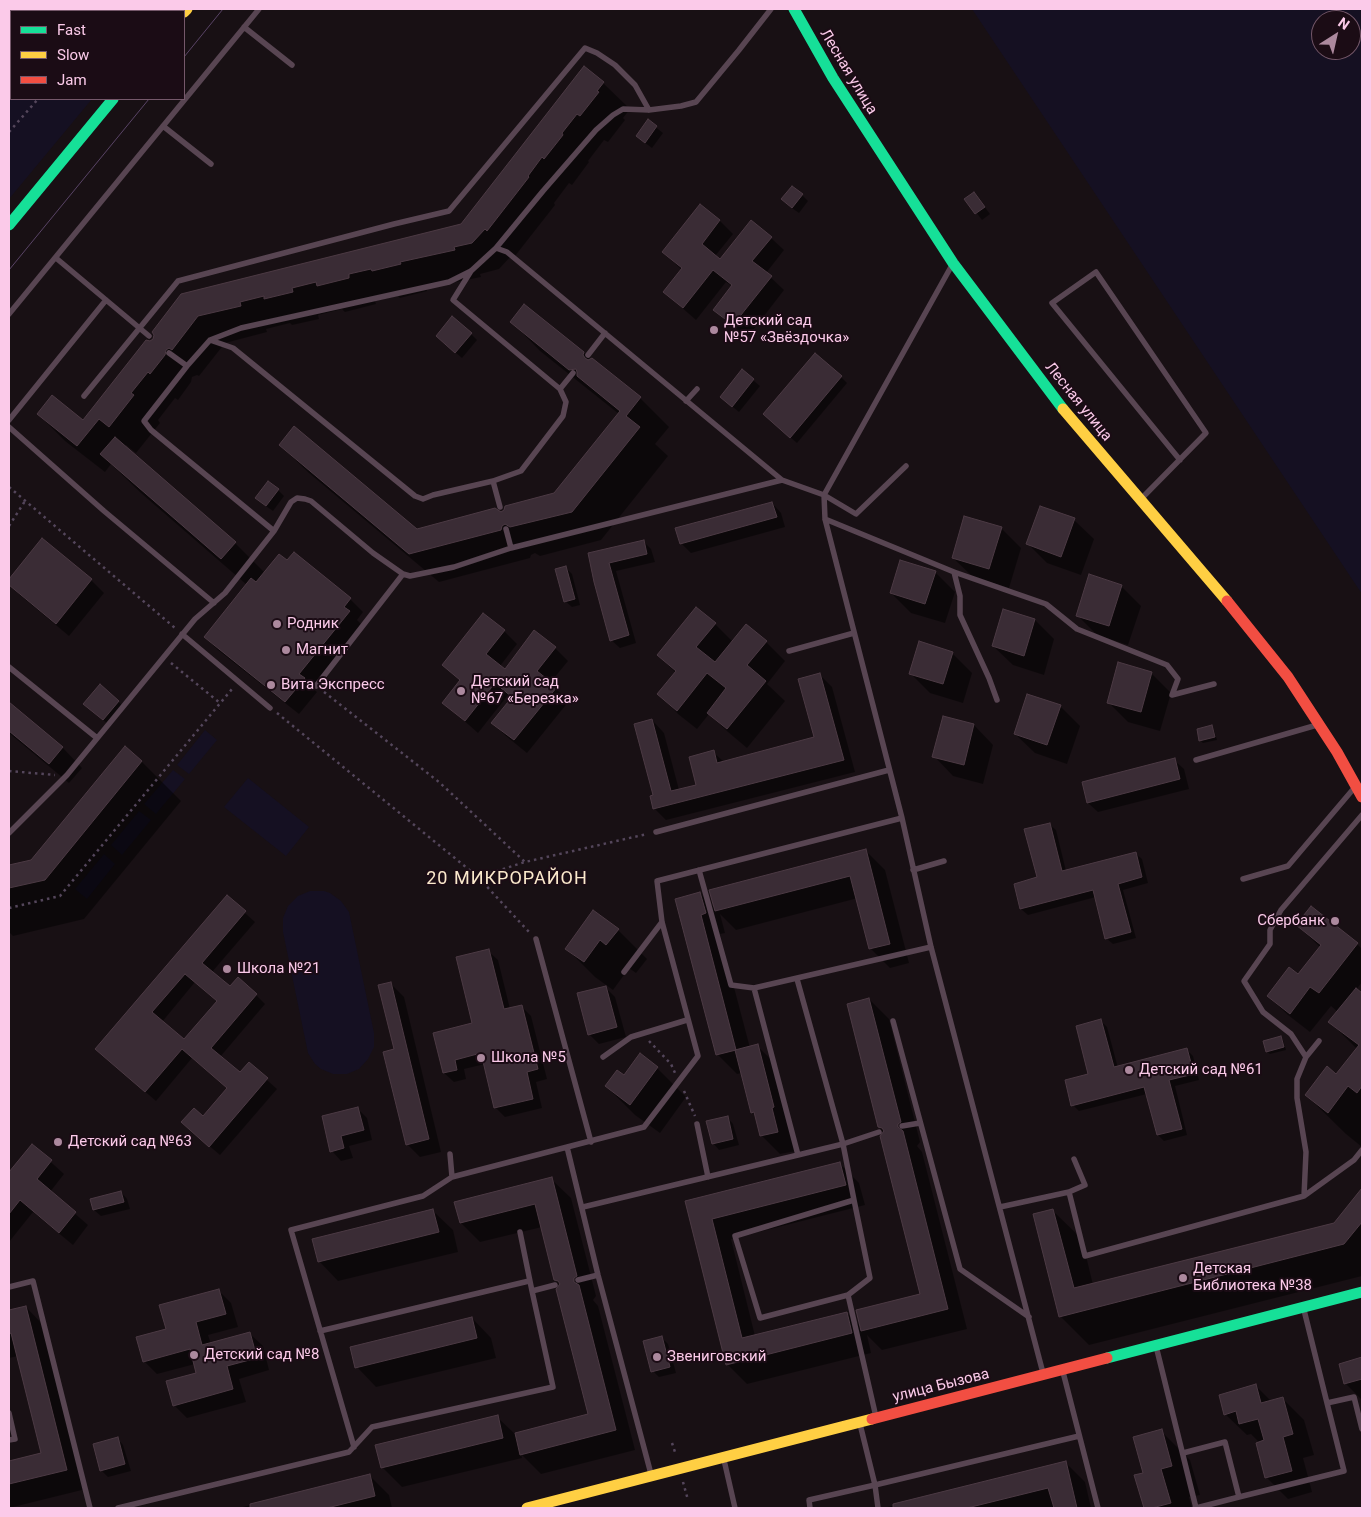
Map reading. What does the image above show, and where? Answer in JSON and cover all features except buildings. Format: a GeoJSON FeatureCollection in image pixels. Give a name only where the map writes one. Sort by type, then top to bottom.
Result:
{"type":"FeatureCollection","features":[{"type":"Feature","properties":{"kind":"main road","name":"Лесная улица"},"geometry":{"type":"LineString","coordinates":[[794,9],[833,78],[953,264],[1058,405],[1243,620],[1288,677],[1319,724],[1362,797]]}},
{"type":"Feature","properties":{"kind":"main road"},"geometry":{"type":"LineString","coordinates":[[9,225],[112,100]]}},
{"type":"Feature","properties":{"kind":"main road","name":"улица Бызова"},"geometry":{"type":"LineString","coordinates":[[527,1508],[1362,1292]]}},
{"type":"Feature","properties":{"kind":"lane"},"geometry":{"type":"LineString","coordinates":[[185,99],[259,9]]}},
{"type":"Feature","properties":{"kind":"lane"},"geometry":{"type":"LineString","coordinates":[[210,340],[233,348],[415,496],[423,499],[493,481],[521,471],[563,416],[566,402],[560,388],[453,300],[471,271],[496,248],[582,146],[613,115],[623,109],[649,110],[696,102],[740,50],[771,9]]}},
{"type":"Feature","properties":{"kind":"lane"},"geometry":{"type":"LineString","coordinates":[[244,27],[292,64]]}},
{"type":"Feature","properties":{"kind":"lane"},"geometry":{"type":"LineString","coordinates":[[84,396],[138,328],[178,282],[449,211],[585,48],[597,53],[615,66],[635,85],[649,110]]}},
{"type":"Feature","properties":{"kind":"lane"},"geometry":{"type":"LineString","coordinates":[[9,314],[184,100]]}},
{"type":"Feature","properties":{"kind":"lane"},"geometry":{"type":"LineString","coordinates":[[163,126],[211,164]]}},
{"type":"Feature","properties":{"kind":"lane"},"geometry":{"type":"LineString","coordinates":[[496,248],[507,252],[782,480],[824,495],[856,514],[906,466]]}},
{"type":"Feature","properties":{"kind":"lane"},"geometry":{"type":"LineString","coordinates":[[56,258],[149,336]]}},
{"type":"Feature","properties":{"kind":"lane"},"geometry":{"type":"LineString","coordinates":[[953,264],[824,495],[825,519],[902,818],[930,947],[1044,1375]]}},
{"type":"Feature","properties":{"kind":"lane"},"geometry":{"type":"LineString","coordinates":[[274,531],[151,430],[144,421],[210,340],[241,328],[449,282],[471,271]]}},
{"type":"Feature","properties":{"kind":"lane"},"geometry":{"type":"LineString","coordinates":[[1140,500],[1180,460],[1206,433],[1096,272],[1052,303],[1180,460]]}},
{"type":"Feature","properties":{"kind":"lane"},"geometry":{"type":"LineString","coordinates":[[9,420],[106,300]]}},
{"type":"Feature","properties":{"kind":"lane"},"geometry":{"type":"LineString","coordinates":[[588,354],[605,334]]}},
{"type":"Feature","properties":{"kind":"lane"},"geometry":{"type":"LineString","coordinates":[[170,353],[187,366]]}},
{"type":"Feature","properties":{"kind":"lane"},"geometry":{"type":"LineString","coordinates":[[560,388],[573,373]]}},
{"type":"Feature","properties":{"kind":"lane"},"geometry":{"type":"LineString","coordinates":[[686,401],[697,389]]}},
{"type":"Feature","properties":{"kind":"lane"},"geometry":{"type":"LineString","coordinates":[[9,427],[104,511],[214,603]]}},
{"type":"Feature","properties":{"kind":"lane"},"geometry":{"type":"LineString","coordinates":[[9,833],[67,775],[182,634],[225,593],[274,531],[291,502],[297,498],[312,501],[373,554],[403,574],[410,576],[454,567],[511,548],[782,480]]}},
{"type":"Feature","properties":{"kind":"lane"},"geometry":{"type":"LineString","coordinates":[[493,481],[500,507]]}},
{"type":"Feature","properties":{"kind":"lane"},"geometry":{"type":"LineString","coordinates":[[825,519],[954,572],[1046,604],[1077,629],[1167,664],[1178,679],[1172,696],[1214,684]]}},
{"type":"Feature","properties":{"kind":"lane"},"geometry":{"type":"LineString","coordinates":[[506,529],[511,548]]}},
{"type":"Feature","properties":{"kind":"lane"},"geometry":{"type":"LineString","coordinates":[[954,572],[960,596],[960,615],[989,678],[996,700]]}},
{"type":"Feature","properties":{"kind":"lane"},"geometry":{"type":"LineString","coordinates":[[316,686],[403,574]]}},
{"type":"Feature","properties":{"kind":"lane"},"geometry":{"type":"LineString","coordinates":[[790,651],[854,633]]}},
{"type":"Feature","properties":{"kind":"lane"},"geometry":{"type":"LineString","coordinates":[[182,634],[270,708]]}},
{"type":"Feature","properties":{"kind":"lane"},"geometry":{"type":"LineString","coordinates":[[9,667],[97,738]]}},
{"type":"Feature","properties":{"kind":"lane"},"geometry":{"type":"LineString","coordinates":[[1196,760],[1319,724]]}},
{"type":"Feature","properties":{"kind":"lane"},"geometry":{"type":"LineString","coordinates":[[656,832],[889,770]]}},
{"type":"Feature","properties":{"kind":"lane"},"geometry":{"type":"LineString","coordinates":[[1243,879],[1288,866],[1356,786]]}},
{"type":"Feature","properties":{"kind":"lane"},"geometry":{"type":"LineString","coordinates":[[1306,1057],[1291,1034],[1263,1012],[1244,981],[1270,944],[1270,930],[1281,910],[1362,815]]}},
{"type":"Feature","properties":{"kind":"lane"},"geometry":{"type":"LineString","coordinates":[[354,1447],[291,1230],[423,1196],[452,1177],[644,1127],[698,1056],[662,922],[657,881],[902,818]]}},
{"type":"Feature","properties":{"kind":"lane"},"geometry":{"type":"LineString","coordinates":[[913,870],[944,861]]}},
{"type":"Feature","properties":{"kind":"lane"},"geometry":{"type":"LineString","coordinates":[[699,870],[731,985],[754,988],[930,947]]}},
{"type":"Feature","properties":{"kind":"lane"},"geometry":{"type":"LineString","coordinates":[[624,972],[662,922]]}},
{"type":"Feature","properties":{"kind":"lane"},"geometry":{"type":"LineString","coordinates":[[536,939],[590,1142]]}},
{"type":"Feature","properties":{"kind":"lane"},"geometry":{"type":"LineString","coordinates":[[797,979],[844,1144],[870,1278],[848,1295],[760,1318],[735,1236],[854,1200]]}},
{"type":"Feature","properties":{"kind":"lane"},"geometry":{"type":"LineString","coordinates":[[754,988],[798,1154]]}},
{"type":"Feature","properties":{"kind":"lane"},"geometry":{"type":"LineString","coordinates":[[603,1057],[631,1037],[687,1020]]}},
{"type":"Feature","properties":{"kind":"lane"},"geometry":{"type":"LineString","coordinates":[[893,1021],[960,1269],[1029,1317]]}},
{"type":"Feature","properties":{"kind":"lane"},"geometry":{"type":"LineString","coordinates":[[1304,1196],[1306,1152],[1297,1098],[1297,1079],[1306,1057],[1320,1041]]}},
{"type":"Feature","properties":{"kind":"lane"},"geometry":{"type":"LineString","coordinates":[[902,1126],[920,1123]]}},
{"type":"Feature","properties":{"kind":"lane"},"geometry":{"type":"LineString","coordinates":[[697,1124],[708,1176]]}},
{"type":"Feature","properties":{"kind":"lane"},"geometry":{"type":"LineString","coordinates":[[583,1207],[844,1144],[879,1132]]}},
{"type":"Feature","properties":{"kind":"lane"},"geometry":{"type":"LineString","coordinates":[[568,1147],[598,1275],[651,1476]]}},
{"type":"Feature","properties":{"kind":"lane"},"geometry":{"type":"LineString","coordinates":[[1068,1192],[1085,1256],[1304,1196],[1354,1160],[1362,1150]]}},
{"type":"Feature","properties":{"kind":"lane"},"geometry":{"type":"LineString","coordinates":[[450,1154],[452,1177]]}},
{"type":"Feature","properties":{"kind":"lane"},"geometry":{"type":"LineString","coordinates":[[1000,1207],[1068,1192],[1085,1185],[1074,1159]]}},
{"type":"Feature","properties":{"kind":"lane"},"geometry":{"type":"LineString","coordinates":[[118,1508],[350,1452],[372,1427],[553,1387],[520,1232]]}},
{"type":"Feature","properties":{"kind":"lane"},"geometry":{"type":"LineString","coordinates":[[578,1280],[598,1275]]}},
{"type":"Feature","properties":{"kind":"lane"},"geometry":{"type":"LineString","coordinates":[[320,1332],[529,1281]]}},
{"type":"Feature","properties":{"kind":"lane"},"geometry":{"type":"LineString","coordinates":[[9,1287],[33,1282],[90,1508]]}},
{"type":"Feature","properties":{"kind":"lane"},"geometry":{"type":"LineString","coordinates":[[532,1291],[555,1285]]}},
{"type":"Feature","properties":{"kind":"lane"},"geometry":{"type":"LineString","coordinates":[[848,1295],[876,1418]]}},
{"type":"Feature","properties":{"kind":"lane"},"geometry":{"type":"LineString","coordinates":[[1156,1346],[1196,1508],[1344,1471],[1303,1308]]}},
{"type":"Feature","properties":{"kind":"lane"},"geometry":{"type":"LineString","coordinates":[[1062,1370],[1098,1508]]}},
{"type":"Feature","properties":{"kind":"lane"},"geometry":{"type":"LineString","coordinates":[[1327,1404],[1354,1397],[1362,1429]]}},
{"type":"Feature","properties":{"kind":"lane"},"geometry":{"type":"LineString","coordinates":[[9,1413],[15,1439],[9,1440]]}},
{"type":"Feature","properties":{"kind":"lane"},"geometry":{"type":"LineString","coordinates":[[860,1422],[875,1485],[878,1508]]}},
{"type":"Feature","properties":{"kind":"lane"},"geometry":{"type":"LineString","coordinates":[[810,1508],[809,1500],[1079,1436]]}},
{"type":"Feature","properties":{"kind":"lane"},"geometry":{"type":"LineString","coordinates":[[1183,1453],[1225,1442],[1239,1497]]}},
{"type":"Feature","properties":{"kind":"lane"},"geometry":{"type":"LineString","coordinates":[[723,1458],[735,1508]]}},
{"type":"Feature","properties":{"kind":"path"},"geometry":{"type":"LineString","coordinates":[[9,132],[37,100]]}},
{"type":"Feature","properties":{"kind":"path"},"geometry":{"type":"LineString","coordinates":[[9,487],[182,634]]}},
{"type":"Feature","properties":{"kind":"path"},"geometry":{"type":"LineString","coordinates":[[9,526],[25,501]]}},
{"type":"Feature","properties":{"kind":"path"},"geometry":{"type":"LineString","coordinates":[[164,657],[220,704]]}},
{"type":"Feature","properties":{"kind":"path"},"geometry":{"type":"LineString","coordinates":[[9,908],[60,896],[238,682]]}},
{"type":"Feature","properties":{"kind":"path"},"geometry":{"type":"LineString","coordinates":[[316,686],[439,782],[525,862]]}},
{"type":"Feature","properties":{"kind":"path"},"geometry":{"type":"LineString","coordinates":[[270,708],[478,877],[536,939]]}},
{"type":"Feature","properties":{"kind":"path"},"geometry":{"type":"LineString","coordinates":[[9,771],[67,775]]}},
{"type":"Feature","properties":{"kind":"path"},"geometry":{"type":"LineString","coordinates":[[478,877],[525,862],[656,832]]}},
{"type":"Feature","properties":{"kind":"shaded area"},"geometry":{"type":"Polygon","coordinates":[[[9,9],[166,9],[10,10],[10,100],[91,100],[9,199],[9,9]]]}},
{"type":"Feature","properties":{"kind":"shaded area"},"geometry":{"type":"Polygon","coordinates":[[[972,9],[1362,9],[1362,594],[972,9]]]}},
{"type":"Feature","properties":{"kind":"shaded area"},"geometry":{"type":"Polygon","coordinates":[[[205,730],[217,740],[189,774],[177,765],[205,730]]]}},
{"type":"Feature","properties":{"kind":"shaded area"},"geometry":{"type":"Polygon","coordinates":[[[173,770],[185,779],[156,814],[144,804],[173,770]]]}},
{"type":"Feature","properties":{"kind":"shaded area"},"geometry":{"type":"Polygon","coordinates":[[[248,778],[309,827],[286,856],[224,807],[248,778]]]}},
{"type":"Feature","properties":{"kind":"shaded area"},"geometry":{"type":"Polygon","coordinates":[[[139,811],[151,820],[122,855],[111,845],[139,811]]]}},
{"type":"Feature","properties":{"kind":"shaded area"},"geometry":{"type":"Polygon","coordinates":[[[104,854],[115,864],[87,899],[75,889],[104,854]]]}},
{"type":"Feature","properties":{"kind":"shaded area"},"geometry":{"type":"Polygon","coordinates":[[[310,891],[330,893],[341,901],[349,912],[374,1033],[374,1047],[368,1059],[359,1069],[347,1074],[333,1074],[321,1069],[315,1064],[308,1053],[283,932],[283,918],[288,906],[298,896],[310,891]]]}},
{"type":"Feature","properties":{"kind":"tram line"},"geometry":{"type":"LineString","coordinates":[[185,56],[223,9]]}},
{"type":"Feature","properties":{"kind":"tram line"},"geometry":{"type":"LineString","coordinates":[[9,270],[148,100]]}},
{"type":"Feature","properties":{"kind":"traffic: fast"},"geometry":{"type":"LineString","coordinates":[[794,9],[833,78],[953,263],[1063,409]]}},
{"type":"Feature","properties":{"kind":"traffic: fast"},"geometry":{"type":"LineString","coordinates":[[9,225],[112,100]]}},
{"type":"Feature","properties":{"kind":"traffic: fast"},"geometry":{"type":"LineString","coordinates":[[1107,1358],[1362,1292]]}},
{"type":"Feature","properties":{"kind":"traffic: slow"},"geometry":{"type":"LineString","coordinates":[[1063,409],[1227,601]]}},
{"type":"Feature","properties":{"kind":"traffic: slow"},"geometry":{"type":"LineString","coordinates":[[527,1508],[872,1419]]}},
{"type":"Feature","properties":{"kind":"traffic: jam"},"geometry":{"type":"LineString","coordinates":[[1227,601],[1288,677],[1337,752],[1362,797]]}},
{"type":"Feature","properties":{"kind":"traffic: jam"},"geometry":{"type":"LineString","coordinates":[[872,1419],[1107,1358]]}},
{"type":"Feature","properties":{"kind":"place","name":"Детский сад №57 «Звёздочка»"},"geometry":{"type":"Point","coordinates":[714,330]}},
{"type":"Feature","properties":{"kind":"place","name":"Родник"},"geometry":{"type":"Point","coordinates":[277,624]}},
{"type":"Feature","properties":{"kind":"place","name":"Магнит"},"geometry":{"type":"Point","coordinates":[286,650]}},
{"type":"Feature","properties":{"kind":"place","name":"Вита Экспресс"},"geometry":{"type":"Point","coordinates":[271,685]}},
{"type":"Feature","properties":{"kind":"place","name":"Детский сад №67 «Березка»"},"geometry":{"type":"Point","coordinates":[461,691]}},
{"type":"Feature","properties":{"kind":"place","name":"Сбербанк"},"geometry":{"type":"Point","coordinates":[1335,921]}},
{"type":"Feature","properties":{"kind":"place","name":"Школа №21"},"geometry":{"type":"Point","coordinates":[227,969]}},
{"type":"Feature","properties":{"kind":"place","name":"Школа №5"},"geometry":{"type":"Point","coordinates":[481,1058]}},
{"type":"Feature","properties":{"kind":"place","name":"Детский сад №61"},"geometry":{"type":"Point","coordinates":[1129,1070]}},
{"type":"Feature","properties":{"kind":"place","name":"Детский сад №63"},"geometry":{"type":"Point","coordinates":[58,1142]}},
{"type":"Feature","properties":{"kind":"place","name":"Детская Библиотека №38"},"geometry":{"type":"Point","coordinates":[1183,1278]}},
{"type":"Feature","properties":{"kind":"place","name":"Детский сад №8"},"geometry":{"type":"Point","coordinates":[194,1355]}},
{"type":"Feature","properties":{"kind":"place","name":"Звениговский"},"geometry":{"type":"Point","coordinates":[657,1357]}},
{"type":"Feature","properties":{"kind":"district","name":"20 МИКРОРАЙОН"},"geometry":{"type":"Point","coordinates":[507,879]}}]}
